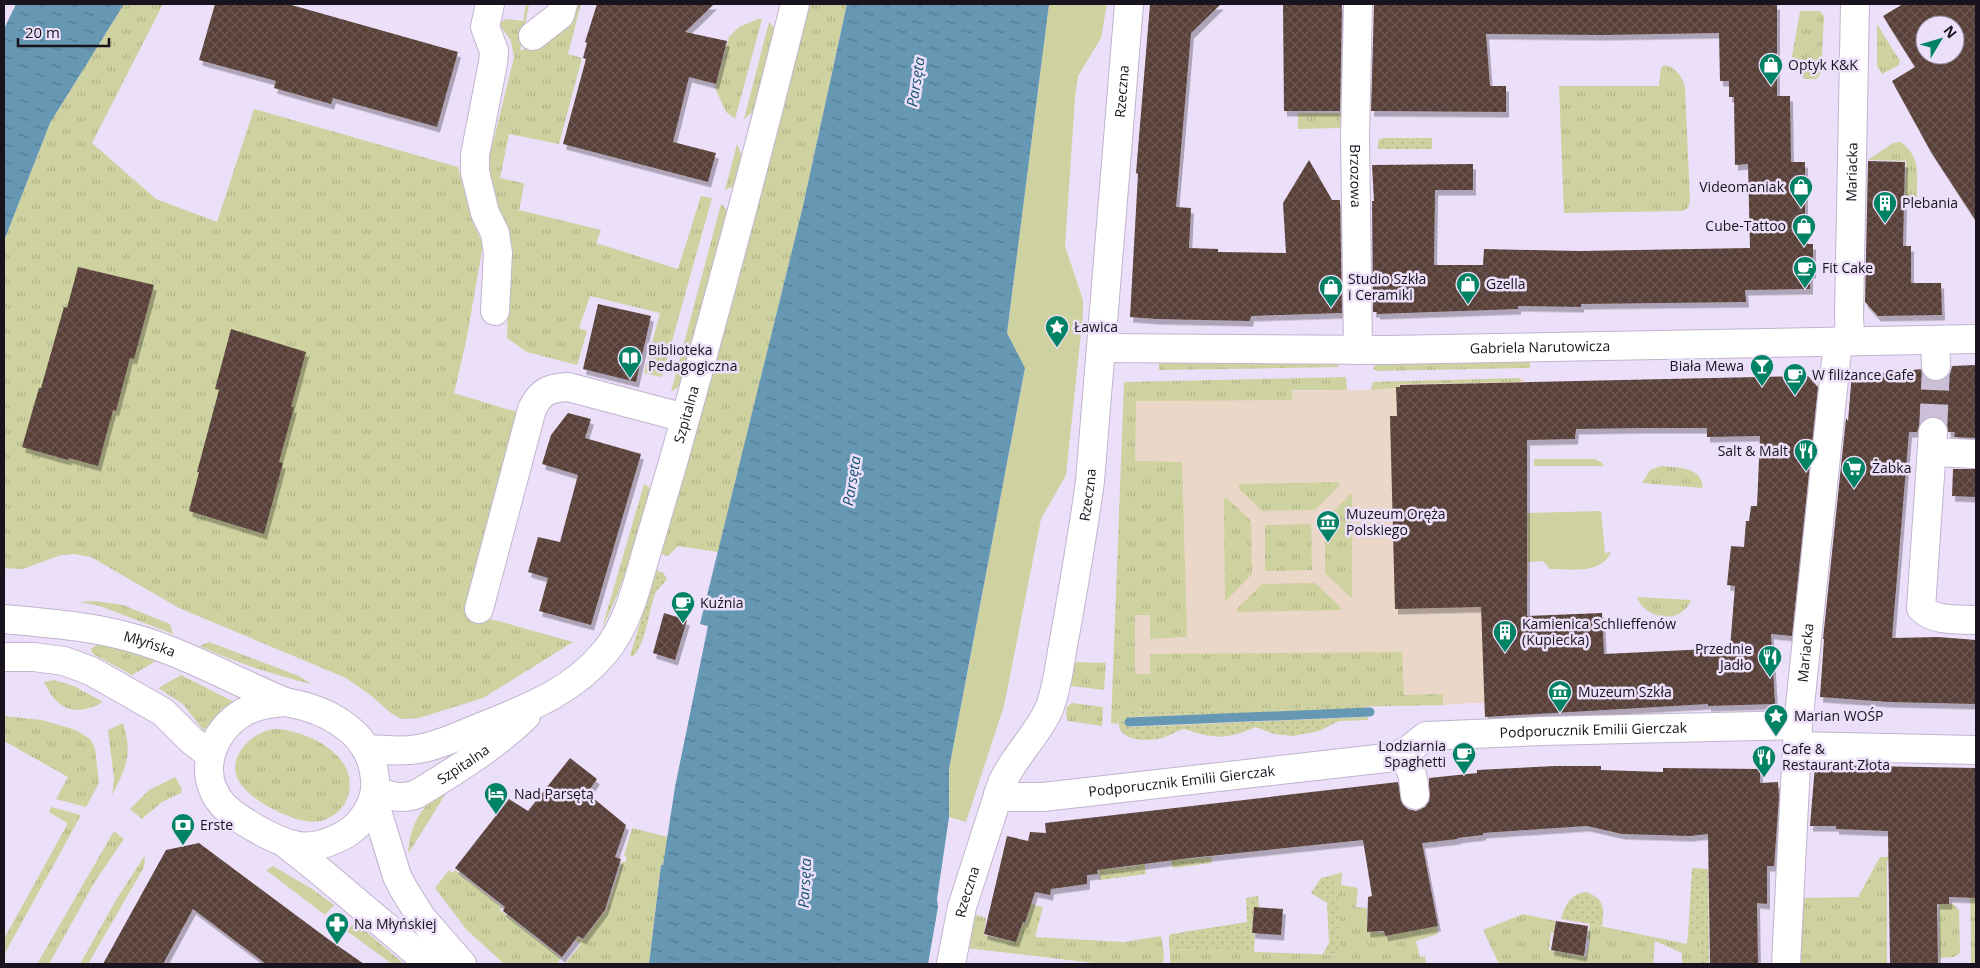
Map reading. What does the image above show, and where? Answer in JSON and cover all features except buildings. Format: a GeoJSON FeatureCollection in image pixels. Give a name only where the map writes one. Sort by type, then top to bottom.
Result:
{"type":"FeatureCollection","features":[{"type":"Feature","properties":{"kind":"street"},"geometry":{"type":"LineString","coordinates":[[490,4],[485,27],[494,51],[493,64],[475,155],[475,172],[485,213],[495,233],[498,253],[495,311]]}},
{"type":"Feature","properties":{"kind":"street"},"geometry":{"type":"LineString","coordinates":[[533,36],[560,15],[563,4]]}},
{"type":"Feature","properties":{"kind":"street","name":"Szpitalna"},"geometry":{"type":"LineString","coordinates":[[374,794],[393,797],[417,794],[458,769],[496,742],[539,704],[588,669],[604,653],[620,629],[638,580],[685,418],[795,4]]}},
{"type":"Feature","properties":{"kind":"street","name":"Rzeczna"},"geometry":{"type":"LineString","coordinates":[[953,953],[962,907],[998,794],[1008,769],[1041,725],[1050,707],[1086,516],[1102,348],[1130,4]]}},
{"type":"Feature","properties":{"kind":"street","name":"Brzozowa"},"geometry":{"type":"LineString","coordinates":[[1358,4],[1355,147],[1358,350]]}},
{"type":"Feature","properties":{"kind":"street","name":"Mariacka"},"geometry":{"type":"LineString","coordinates":[[1786,964],[1797,746],[1815,622],[1844,341],[1855,4]]}},
{"type":"Feature","properties":{"kind":"street","name":"Gabriela Narutowicza"},"geometry":{"type":"LineString","coordinates":[[1102,348],[1358,350],[1844,341],[1935,353],[1976,339]]}},
{"type":"Feature","properties":{"kind":"street"},"geometry":{"type":"LineString","coordinates":[[479,609],[532,409],[538,397],[551,388],[568,387],[685,418]]}},
{"type":"Feature","properties":{"kind":"street"},"geometry":{"type":"LineString","coordinates":[[1976,454],[1933,442],[1921,608],[1928,615],[1940,618],[1976,620]]}},
{"type":"Feature","properties":{"kind":"street","name":"Młyńska"},"geometry":{"type":"LineString","coordinates":[[4,619],[128,636],[164,648],[284,702]]}},
{"type":"Feature","properties":{"kind":"street"},"geometry":{"type":"LineString","coordinates":[[4,657],[34,657],[64,661],[91,671],[163,712],[190,740],[210,755]]}},
{"type":"Feature","properties":{"kind":"street"},"geometry":{"type":"LineString","coordinates":[[430,964],[284,843],[243,821],[223,805],[210,784],[208,773],[210,755],[223,730],[244,713],[264,705],[284,702],[308,707],[341,723],[350,730],[366,749],[374,767],[374,794],[397,876],[421,917],[462,964]]}},
{"type":"Feature","properties":{"kind":"street","name":"Szpitalna"},"geometry":{"type":"LineString","coordinates":[[366,749],[388,751],[421,749],[539,704]]}},
{"type":"Feature","properties":{"kind":"street","name":"Podporucznik Emilii Gierczak"},"geometry":{"type":"LineString","coordinates":[[998,794],[1008,797],[1043,797],[1403,752],[1426,736],[1541,731],[1797,746],[1976,750]]}},
{"type":"Feature","properties":{"kind":"street"},"geometry":{"type":"LineString","coordinates":[[1403,752],[1412,771],[1415,795]]}},
{"type":"Feature","properties":{"kind":"street"},"geometry":{"type":"LineString","coordinates":[[284,843],[307,847],[320,845],[339,838],[356,827],[368,810],[374,794]]}},
{"type":"Feature","properties":{"kind":"shaded area","name":"Muzeum Oręża Polskiego"},"geometry":{"type":"Polygon","coordinates":[[[1524,379],[1525,399],[1528,564],[1526,584],[1527,714],[1485,717],[1484,703],[1131,711],[1128,392],[1371,390],[1373,382],[1524,379]]]}},
{"type":"Feature","properties":{"kind":"green space"},"geometry":{"type":"Polygon","coordinates":[[[124,4],[163,4],[92,143],[156,199],[217,222],[254,109],[458,167],[471,217],[483,245],[466,342],[454,393],[527,415],[473,616],[573,642],[483,698],[419,718],[401,719],[346,678],[179,608],[91,557],[74,554],[61,555],[23,569],[4,568],[4,241],[50,123],[124,4]]]}},
{"type":"Feature","properties":{"kind":"green space"},"geometry":{"type":"Polygon","coordinates":[[[526,4],[529,4],[520,51],[555,31],[573,4],[581,4],[568,54],[582,58],[559,144],[509,134],[500,178],[523,183],[519,210],[601,230],[596,243],[678,269],[701,196],[712,198],[662,377],[644,373],[660,313],[590,296],[579,328],[587,331],[577,365],[527,352],[507,338],[508,298],[487,179],[488,149],[493,143],[514,57],[511,41],[501,27],[501,22],[506,19],[523,21],[526,4]]]}},
{"type":"Feature","properties":{"kind":"green space"},"geometry":{"type":"Polygon","coordinates":[[[808,4],[847,4],[803,206],[718,552],[678,546],[668,556],[660,554],[718,352],[808,4]]]}},
{"type":"Feature","properties":{"kind":"green space"},"geometry":{"type":"Polygon","coordinates":[[[1049,4],[1107,4],[1101,38],[1078,76],[1075,98],[1065,246],[1083,300],[1083,314],[1066,475],[1041,519],[1004,706],[966,822],[949,817],[949,769],[1025,369],[1007,333],[1049,4]]]}},
{"type":"Feature","properties":{"kind":"green space"},"geometry":{"type":"Polygon","coordinates":[[[1800,11],[1820,11],[1824,16],[1821,72],[1817,79],[1804,79],[1791,62],[1800,11]]]}},
{"type":"Feature","properties":{"kind":"green space"},"geometry":{"type":"Polygon","coordinates":[[[762,19],[735,119],[726,112],[715,88],[729,37],[739,27],[762,19]]]}},
{"type":"Feature","properties":{"kind":"green space"},"geometry":{"type":"Polygon","coordinates":[[[769,22],[774,28],[774,33],[754,111],[744,119],[769,22]]]}},
{"type":"Feature","properties":{"kind":"green space"},"geometry":{"type":"Polygon","coordinates":[[[1877,24],[1900,61],[1899,65],[1882,74],[1877,66],[1877,24]]]}},
{"type":"Feature","properties":{"kind":"green space"},"geometry":{"type":"Polygon","coordinates":[[[1665,65],[1673,68],[1678,73],[1685,87],[1690,201],[1688,208],[1683,211],[1564,213],[1559,86],[1659,86],[1661,68],[1665,65]]]}},
{"type":"Feature","properties":{"kind":"green space"},"geometry":{"type":"Polygon","coordinates":[[[1298,113],[1341,113],[1340,128],[1298,129],[1298,113]]]}},
{"type":"Feature","properties":{"kind":"green space"},"geometry":{"type":"Polygon","coordinates":[[[1383,138],[1432,138],[1432,149],[1378,149],[1378,140],[1383,138]]]}},
{"type":"Feature","properties":{"kind":"green space"},"geometry":{"type":"Polygon","coordinates":[[[1901,142],[1915,160],[1917,197],[1905,197],[1906,161],[1868,160],[1893,143],[1901,142]]]}},
{"type":"Feature","properties":{"kind":"green space"},"geometry":{"type":"Polygon","coordinates":[[[737,144],[742,156],[734,186],[725,190],[737,144]]]}},
{"type":"Feature","properties":{"kind":"green space"},"geometry":{"type":"Polygon","coordinates":[[[721,204],[728,211],[683,383],[671,392],[721,204]]]}},
{"type":"Feature","properties":{"kind":"green space"},"geometry":{"type":"Polygon","coordinates":[[[1530,358],[1530,368],[1376,371],[1373,368],[1377,364],[1530,358]]]}},
{"type":"Feature","properties":{"kind":"green space"},"geometry":{"type":"Polygon","coordinates":[[[1332,361],[1340,367],[1159,370],[1159,362],[1332,361]]]}},
{"type":"Feature","properties":{"kind":"green space"},"geometry":{"type":"Polygon","coordinates":[[[1346,377],[1347,390],[1292,390],[1292,400],[1136,401],[1135,461],[1182,462],[1187,637],[1150,639],[1150,615],[1135,615],[1135,674],[1150,674],[1150,654],[1402,652],[1404,695],[1443,694],[1443,705],[1131,711],[1119,719],[1118,724],[1111,723],[1124,382],[1346,377]]]}},
{"type":"Feature","properties":{"kind":"green space"},"geometry":{"type":"Polygon","coordinates":[[[1520,378],[1520,382],[1399,384],[1399,387],[1395,388],[1371,390],[1373,382],[1520,378]]]}},
{"type":"Feature","properties":{"kind":"green space"},"geometry":{"type":"Polygon","coordinates":[[[1534,459],[1595,459],[1604,466],[1534,466],[1534,459]]]}},
{"type":"Feature","properties":{"kind":"green space"},"geometry":{"type":"Polygon","coordinates":[[[1661,466],[1688,469],[1694,472],[1701,481],[1703,488],[1642,483],[1650,470],[1661,466]]]}},
{"type":"Feature","properties":{"kind":"green space"},"geometry":{"type":"Polygon","coordinates":[[[1339,482],[1339,486],[1315,510],[1262,511],[1239,489],[1239,484],[1339,482]]]}},
{"type":"Feature","properties":{"kind":"green space"},"geometry":{"type":"Polygon","coordinates":[[[644,484],[652,489],[624,577],[602,628],[644,484]]]}},
{"type":"Feature","properties":{"kind":"green space"},"geometry":{"type":"Polygon","coordinates":[[[1352,494],[1352,597],[1325,573],[1325,520],[1352,494]]]}},
{"type":"Feature","properties":{"kind":"green space"},"geometry":{"type":"Polygon","coordinates":[[[1224,498],[1227,498],[1251,521],[1252,574],[1227,600],[1225,600],[1224,498]]]}},
{"type":"Feature","properties":{"kind":"green space"},"geometry":{"type":"Polygon","coordinates":[[[1601,511],[1605,553],[1611,552],[1600,564],[1585,569],[1567,570],[1550,569],[1543,561],[1528,562],[1527,513],[1601,511]]]}},
{"type":"Feature","properties":{"kind":"green space"},"geometry":{"type":"Polygon","coordinates":[[[1311,524],[1312,570],[1265,571],[1265,525],[1311,524]]]}},
{"type":"Feature","properties":{"kind":"green space"},"geometry":{"type":"Polygon","coordinates":[[[656,570],[663,573],[667,578],[655,594],[642,643],[633,657],[630,656],[656,570]]]}},
{"type":"Feature","properties":{"kind":"green space"},"geometry":{"type":"Polygon","coordinates":[[[1315,583],[1341,610],[1238,612],[1237,609],[1262,584],[1315,583]]]}},
{"type":"Feature","properties":{"kind":"green space"},"geometry":{"type":"Polygon","coordinates":[[[1637,597],[1691,600],[1680,613],[1664,616],[1655,615],[1648,611],[1641,605],[1637,597]]]}},
{"type":"Feature","properties":{"kind":"green space"},"geometry":{"type":"Polygon","coordinates":[[[95,601],[123,605],[170,624],[173,634],[100,606],[80,602],[95,601]]]}},
{"type":"Feature","properties":{"kind":"green space"},"geometry":{"type":"Polygon","coordinates":[[[209,642],[299,676],[311,684],[254,668],[200,646],[209,642]]]}},
{"type":"Feature","properties":{"kind":"green space"},"geometry":{"type":"Polygon","coordinates":[[[98,644],[128,650],[156,661],[132,675],[93,654],[91,649],[98,644]]]}},
{"type":"Feature","properties":{"kind":"green space"},"geometry":{"type":"Polygon","coordinates":[[[1075,662],[1106,663],[1104,690],[1071,686],[1068,683],[1072,664],[1075,662]]]}},
{"type":"Feature","properties":{"kind":"green space"},"geometry":{"type":"Polygon","coordinates":[[[181,675],[240,705],[203,730],[183,704],[158,688],[181,675]]]}},
{"type":"Feature","properties":{"kind":"green space"},"geometry":{"type":"Polygon","coordinates":[[[54,680],[74,686],[103,702],[84,709],[68,709],[55,699],[44,682],[54,680]]]}},
{"type":"Feature","properties":{"kind":"green space"},"geometry":{"type":"Polygon","coordinates":[[[1072,703],[1103,707],[1102,726],[1068,721],[1066,715],[1067,707],[1072,703]]]}},
{"type":"Feature","properties":{"kind":"green space"},"geometry":{"type":"Polygon","coordinates":[[[1366,706],[1366,709],[1129,717],[1129,727],[1367,717],[1368,720],[1339,721],[1319,731],[1293,736],[1274,734],[1256,727],[1220,737],[1204,735],[1184,729],[1162,738],[1140,740],[1127,736],[1119,726],[1119,719],[1131,711],[1366,706]]]}},
{"type":"Feature","properties":{"kind":"green space"},"geometry":{"type":"Polygon","coordinates":[[[4,716],[42,720],[76,730],[90,739],[95,748],[99,783],[86,807],[56,799],[68,777],[4,741],[4,716]]]}},
{"type":"Feature","properties":{"kind":"green space"},"geometry":{"type":"Polygon","coordinates":[[[123,723],[128,752],[124,769],[112,795],[114,779],[108,730],[123,723]]]}},
{"type":"Feature","properties":{"kind":"green space"},"geometry":{"type":"Polygon","coordinates":[[[273,729],[302,734],[317,741],[341,760],[348,773],[350,787],[345,803],[335,814],[321,821],[312,822],[291,817],[268,807],[243,787],[237,778],[235,769],[236,759],[240,751],[254,737],[273,729]]]}},
{"type":"Feature","properties":{"kind":"green space"},"geometry":{"type":"Polygon","coordinates":[[[175,777],[182,789],[181,793],[162,802],[142,819],[130,809],[149,790],[175,777]]]}},
{"type":"Feature","properties":{"kind":"green space"},"geometry":{"type":"Polygon","coordinates":[[[448,790],[408,852],[412,831],[419,815],[431,801],[448,790]]]}},
{"type":"Feature","properties":{"kind":"green space"},"geometry":{"type":"Polygon","coordinates":[[[51,807],[81,815],[4,955],[4,939],[67,825],[66,822],[50,813],[51,807]]]}},
{"type":"Feature","properties":{"kind":"green space"},"geometry":{"type":"Polygon","coordinates":[[[632,828],[668,837],[663,865],[661,865],[649,964],[565,964],[581,944],[575,940],[578,937],[583,940],[606,910],[622,862],[625,862],[627,857],[624,856],[632,828]]]}},
{"type":"Feature","properties":{"kind":"green space"},"geometry":{"type":"Polygon","coordinates":[[[114,831],[124,839],[94,883],[49,964],[37,964],[114,831]]]}},
{"type":"Feature","properties":{"kind":"green space"},"geometry":{"type":"Polygon","coordinates":[[[145,855],[144,867],[88,964],[80,964],[116,900],[145,855]]]}},
{"type":"Feature","properties":{"kind":"green space"},"geometry":{"type":"Polygon","coordinates":[[[1170,856],[1178,860],[1211,857],[1212,863],[1173,868],[1170,856]]]}},
{"type":"Feature","properties":{"kind":"green space"},"geometry":{"type":"Polygon","coordinates":[[[1943,856],[1938,861],[1887,861],[1887,964],[1797,964],[1800,898],[1858,897],[1880,857],[1943,856]]]}},
{"type":"Feature","properties":{"kind":"green space"},"geometry":{"type":"Polygon","coordinates":[[[1144,860],[1146,874],[1100,880],[1098,866],[1105,865],[1111,869],[1137,866],[1144,860]]]}},
{"type":"Feature","properties":{"kind":"green space"},"geometry":{"type":"Polygon","coordinates":[[[273,866],[312,889],[334,905],[325,915],[266,870],[273,866]]]}},
{"type":"Feature","properties":{"kind":"green space"},"geometry":{"type":"Polygon","coordinates":[[[1692,868],[1708,869],[1709,964],[1701,964],[1699,935],[1688,935],[1692,868]]]}},
{"type":"Feature","properties":{"kind":"green space"},"geometry":{"type":"Polygon","coordinates":[[[1970,868],[1972,898],[1976,898],[1976,964],[1971,964],[1970,868]]]}},
{"type":"Feature","properties":{"kind":"green space"},"geometry":{"type":"Polygon","coordinates":[[[449,870],[453,873],[455,870],[502,907],[500,910],[561,958],[557,964],[504,964],[466,929],[435,888],[449,870]]]}},
{"type":"Feature","properties":{"kind":"green space"},"geometry":{"type":"Polygon","coordinates":[[[1342,872],[1341,885],[1358,888],[1356,907],[1367,908],[1367,932],[1383,932],[1385,936],[1396,934],[1436,918],[1438,934],[1416,941],[1420,957],[1425,956],[1426,964],[1170,964],[1170,949],[1340,955],[1337,874],[1342,872]]]}},
{"type":"Feature","properties":{"kind":"green space"},"geometry":{"type":"Polygon","coordinates":[[[1337,874],[1340,955],[1323,954],[1329,943],[1327,903],[1311,893],[1321,878],[1337,874]]]}},
{"type":"Feature","properties":{"kind":"green space"},"geometry":{"type":"Polygon","coordinates":[[[1586,892],[1597,898],[1602,905],[1602,926],[1561,919],[1569,901],[1576,895],[1586,892]]]}},
{"type":"Feature","properties":{"kind":"green space"},"geometry":{"type":"Polygon","coordinates":[[[1258,896],[1259,907],[1254,907],[1252,934],[1255,934],[1254,952],[1169,949],[1169,936],[1171,934],[1247,922],[1246,898],[1258,896]]]}},
{"type":"Feature","properties":{"kind":"green space"},"geometry":{"type":"Polygon","coordinates":[[[1031,904],[1043,907],[1035,937],[1124,942],[1161,936],[1164,953],[1163,964],[1103,964],[967,948],[972,914],[986,918],[984,935],[1016,942],[1023,923],[1026,923],[1031,904]]]}},
{"type":"Feature","properties":{"kind":"green space"},"geometry":{"type":"Polygon","coordinates":[[[1939,904],[1953,904],[1959,910],[1960,953],[1954,957],[1939,958],[1939,904]]]}},
{"type":"Feature","properties":{"kind":"green space"},"geometry":{"type":"Polygon","coordinates":[[[1523,914],[1556,921],[1554,933],[1551,933],[1549,950],[1586,957],[1590,940],[1587,939],[1590,924],[1687,944],[1688,935],[1699,935],[1701,964],[1682,964],[1682,953],[1655,941],[1653,964],[1499,964],[1483,930],[1523,914]]]}},
{"type":"Feature","properties":{"kind":"green space"},"geometry":{"type":"Polygon","coordinates":[[[355,922],[404,964],[392,964],[347,931],[355,922]]]}},
{"type":"Feature","properties":{"kind":"water"},"geometry":{"type":"Polygon","coordinates":[[[16,4],[124,4],[50,123],[4,241],[4,29],[16,4]]]}},
{"type":"Feature","properties":{"kind":"water","name":"Parsęta"},"geometry":{"type":"Polygon","coordinates":[[[847,4],[1049,4],[1007,333],[1025,368],[949,769],[949,817],[937,899],[938,907],[928,964],[649,964],[661,865],[663,865],[675,787],[708,626],[700,624],[803,206],[847,4]]]}},
{"type":"Feature","properties":{"kind":"waterway"},"geometry":{"type":"LineString","coordinates":[[1129,722],[1370,712]]}},
{"type":"Feature","properties":{"kind":"tunnel"},"geometry":{"type":"LineString","coordinates":[[1933,432],[1936,366]]}},
{"type":"Feature","properties":{"kind":"place","name":"Optyk K&K"},"geometry":{"type":"Point","coordinates":[1771,86]}},
{"type":"Feature","properties":{"kind":"place","name":"Videomaniak"},"geometry":{"type":"Point","coordinates":[1801,208]}},
{"type":"Feature","properties":{"kind":"place","name":"Plebania"},"geometry":{"type":"Point","coordinates":[1885,224]}},
{"type":"Feature","properties":{"kind":"place","name":"Cube-Tattoo"},"geometry":{"type":"Point","coordinates":[1804,247]}},
{"type":"Feature","properties":{"kind":"place","name":"Fit Cake"},"geometry":{"type":"Point","coordinates":[1805,289]}},
{"type":"Feature","properties":{"kind":"place","name":"Gzella"},"geometry":{"type":"Point","coordinates":[1468,305]}},
{"type":"Feature","properties":{"kind":"place","name":"Studio Szkła i Ceramiki"},"geometry":{"type":"Point","coordinates":[1331,308]}},
{"type":"Feature","properties":{"kind":"place","name":"Ławica"},"geometry":{"type":"Point","coordinates":[1057,348]}},
{"type":"Feature","properties":{"kind":"place","name":"Biblioteka Pedagogiczna"},"geometry":{"type":"Point","coordinates":[630,379]}},
{"type":"Feature","properties":{"kind":"place","name":"Biała Mewa"},"geometry":{"type":"Point","coordinates":[1762,387]}},
{"type":"Feature","properties":{"kind":"place","name":"W filiżance Cafe"},"geometry":{"type":"Point","coordinates":[1795,396]}},
{"type":"Feature","properties":{"kind":"place","name":"Salt & Malt"},"geometry":{"type":"Point","coordinates":[1806,472]}},
{"type":"Feature","properties":{"kind":"place","name":"Żabka"},"geometry":{"type":"Point","coordinates":[1854,489]}},
{"type":"Feature","properties":{"kind":"place","name":"Muzeum Oręża Polskiego"},"geometry":{"type":"Point","coordinates":[1328,543]}},
{"type":"Feature","properties":{"kind":"place","name":"Kuźnia"},"geometry":{"type":"Point","coordinates":[683,624]}},
{"type":"Feature","properties":{"kind":"place","name":"Kamienica Schlieffenów (Kupiecka)"},"geometry":{"type":"Point","coordinates":[1505,653]}},
{"type":"Feature","properties":{"kind":"place","name":"Przednie Jadło"},"geometry":{"type":"Point","coordinates":[1770,678]}},
{"type":"Feature","properties":{"kind":"place","name":"Muzeum Szkła"},"geometry":{"type":"Point","coordinates":[1560,713]}},
{"type":"Feature","properties":{"kind":"place","name":"Marian WOŚP"},"geometry":{"type":"Point","coordinates":[1776,737]}},
{"type":"Feature","properties":{"kind":"place","name":"Lodziarnia Spaghetti"},"geometry":{"type":"Point","coordinates":[1464,775]}},
{"type":"Feature","properties":{"kind":"place","name":"Cafe & Restaurant Złota"},"geometry":{"type":"Point","coordinates":[1764,778]}},
{"type":"Feature","properties":{"kind":"place","name":"Nad Parsętą"},"geometry":{"type":"Point","coordinates":[496,815]}},
{"type":"Feature","properties":{"kind":"place","name":"Erste"},"geometry":{"type":"Point","coordinates":[183,846]}},
{"type":"Feature","properties":{"kind":"place","name":"Na Młyńskiej"},"geometry":{"type":"Point","coordinates":[337,945]}}]}
